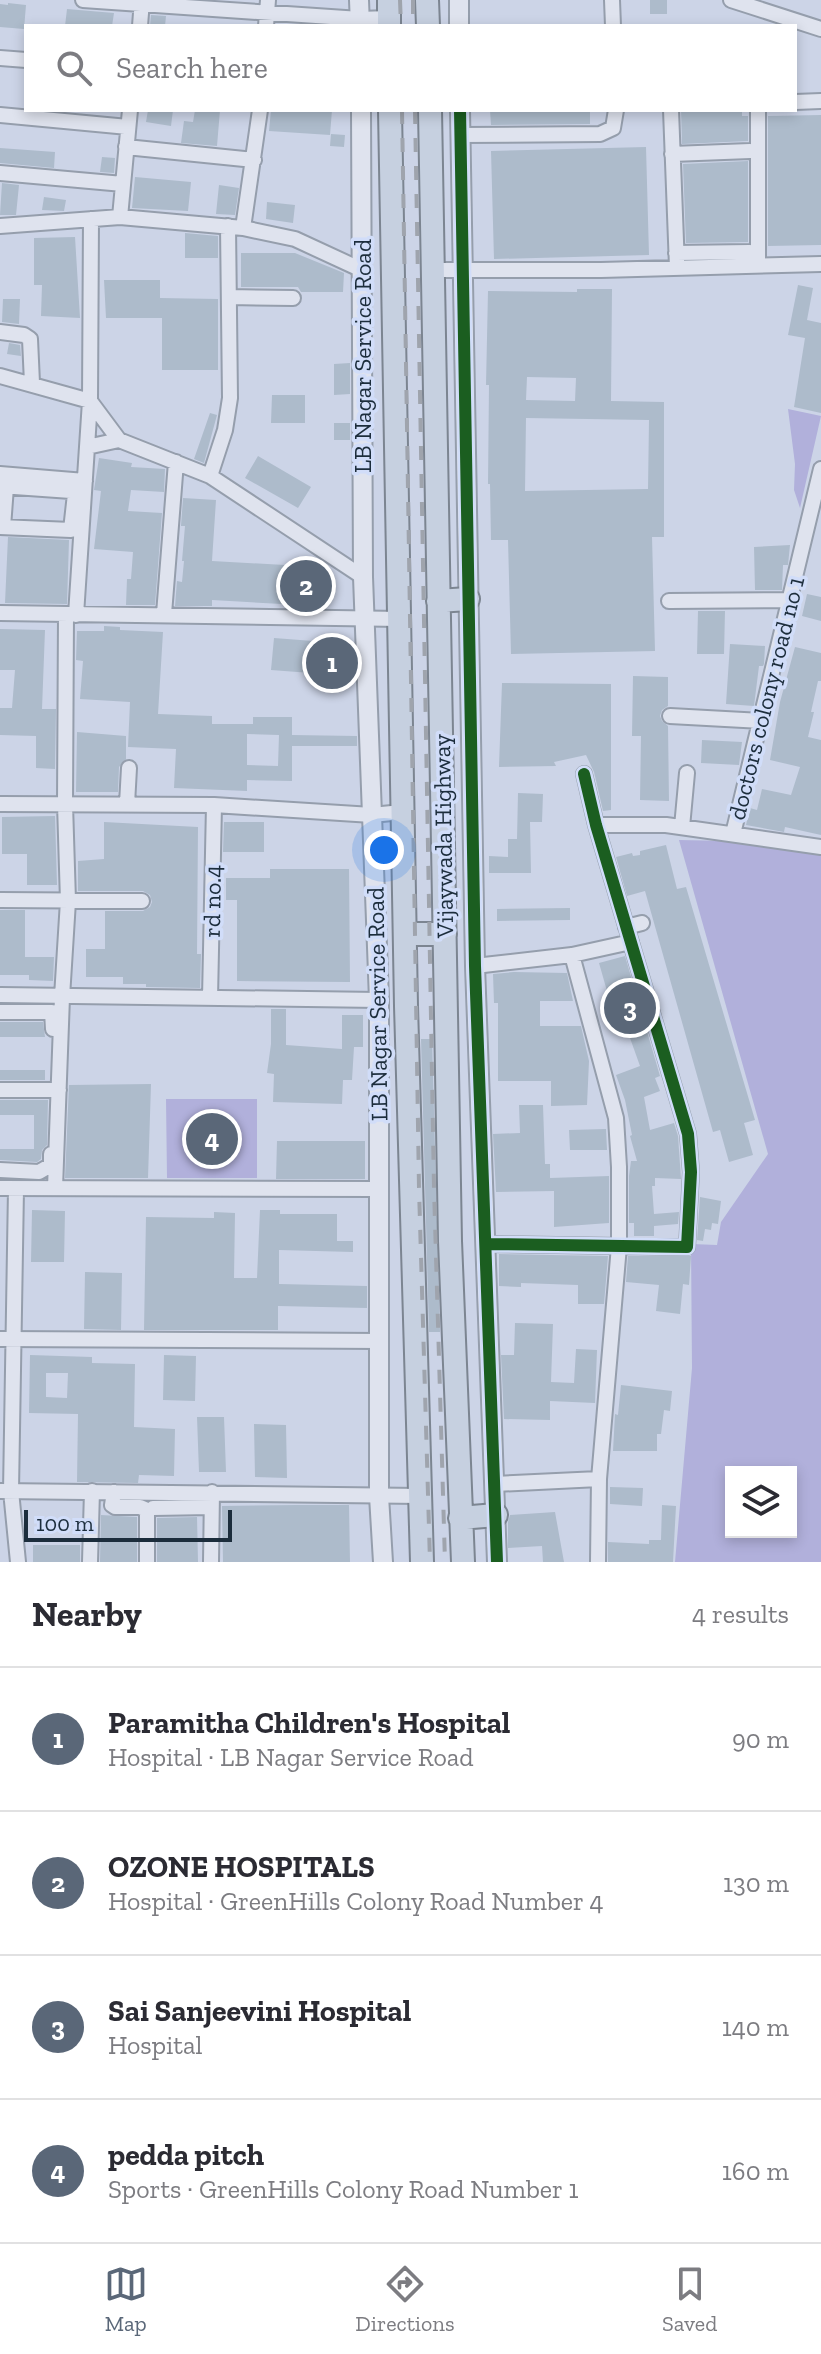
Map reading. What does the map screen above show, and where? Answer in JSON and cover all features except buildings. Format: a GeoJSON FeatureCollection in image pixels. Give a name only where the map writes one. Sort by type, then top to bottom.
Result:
{"type":"FeatureCollection","features":[{"type":"Feature","properties":{"kind":"highway"},"geometry":{"type":"LineString","coordinates":[[427,0],[428,24]]}},
{"type":"Feature","properties":{"kind":"highway","name":"Vijaywada Highway"},"geometry":{"type":"LineString","coordinates":[[390,112],[402,812],[422,1562]]}},
{"type":"Feature","properties":{"kind":"highway","name":"Vijaywada Highway"},"geometry":{"type":"LineString","coordinates":[[430,112],[450,1241],[463,1562]]}},
{"type":"Feature","properties":{"kind":"highway"},"geometry":{"type":"LineString","coordinates":[[438,601],[468,599]]}},
{"type":"Feature","properties":{"kind":"highway"},"geometry":{"type":"LineString","coordinates":[[405,934],[445,934]]}},
{"type":"Feature","properties":{"kind":"highway"},"geometry":{"type":"LineString","coordinates":[[460,1518],[496,1515]]}},
{"type":"Feature","properties":{"kind":"street"},"geometry":{"type":"LineString","coordinates":[[83,0],[267,13],[389,15]]}},
{"type":"Feature","properties":{"kind":"street"},"geometry":{"type":"LineString","coordinates":[[459,0],[459,24]]}},
{"type":"Feature","properties":{"kind":"street"},"geometry":{"type":"LineString","coordinates":[[612,0],[613,24]]}},
{"type":"Feature","properties":{"kind":"street"},"geometry":{"type":"LineString","coordinates":[[731,0],[821,29]]}},
{"type":"Feature","properties":{"kind":"street"},"geometry":{"type":"LineString","coordinates":[[140,24],[142,3]]}},
{"type":"Feature","properties":{"kind":"street"},"geometry":{"type":"LineString","coordinates":[[0,58],[24,60]]}},
{"type":"Feature","properties":{"kind":"street"},"geometry":{"type":"LineString","coordinates":[[797,102],[821,101]]}},
{"type":"Feature","properties":{"kind":"street"},"geometry":{"type":"LineString","coordinates":[[120,217],[130,112]]}},
{"type":"Feature","properties":{"kind":"street"},"geometry":{"type":"LineString","coordinates":[[210,476],[229,414],[229,297],[235,227],[254,160],[260,112]]}},
{"type":"Feature","properties":{"kind":"street","name":"LB Nagar Service Road"},"geometry":{"type":"LineString","coordinates":[[361,112],[363,577],[379,1000],[379,1496],[383,1562]]}},
{"type":"Feature","properties":{"kind":"street"},"geometry":{"type":"LineString","coordinates":[[460,112],[475,966],[497,1562]]}},
{"type":"Feature","properties":{"kind":"street"},"geometry":{"type":"LineString","coordinates":[[461,135],[600,134],[613,128],[616,112]]}},
{"type":"Feature","properties":{"kind":"street"},"geometry":{"type":"LineString","coordinates":[[671,112],[676,260]]}},
{"type":"Feature","properties":{"kind":"street"},"geometry":{"type":"LineString","coordinates":[[750,112],[753,261]]}},
{"type":"Feature","properties":{"kind":"street"},"geometry":{"type":"LineString","coordinates":[[753,261],[758,112]]}},
{"type":"Feature","properties":{"kind":"street"},"geometry":{"type":"LineString","coordinates":[[0,115],[128,127]]}},
{"type":"Feature","properties":{"kind":"street"},"geometry":{"type":"LineString","coordinates":[[126,147],[254,160]]}},
{"type":"Feature","properties":{"kind":"street"},"geometry":{"type":"LineString","coordinates":[[672,154],[750,151]]}},
{"type":"Feature","properties":{"kind":"street"},"geometry":{"type":"LineString","coordinates":[[0,173],[123,184]]}},
{"type":"Feature","properties":{"kind":"street"},"geometry":{"type":"LineString","coordinates":[[0,226],[120,217],[235,227],[295,239],[362,270]]}},
{"type":"Feature","properties":{"kind":"street"},"geometry":{"type":"LineString","coordinates":[[0,1170],[39,1172],[51,1165],[68,901],[65,804],[71,615],[90,401],[91,219]]}},
{"type":"Feature","properties":{"kind":"street"},"geometry":{"type":"LineString","coordinates":[[435,270],[676,260],[821,264]]}},
{"type":"Feature","properties":{"kind":"street"},"geometry":{"type":"LineString","coordinates":[[229,297],[293,298]]}},
{"type":"Feature","properties":{"kind":"street"},"geometry":{"type":"LineString","coordinates":[[0,332],[24,335],[32,343],[32,383]]}},
{"type":"Feature","properties":{"kind":"street"},"geometry":{"type":"LineString","coordinates":[[0,376],[90,401],[119,440],[210,476],[363,577]]}},
{"type":"Feature","properties":{"kind":"street"},"geometry":{"type":"LineString","coordinates":[[87,447],[119,440]]}},
{"type":"Feature","properties":{"kind":"street"},"geometry":{"type":"LineString","coordinates":[[164,614],[176,462]]}},
{"type":"Feature","properties":{"kind":"street","name":"doctors colony road no 1"},"geometry":{"type":"LineString","coordinates":[[733,834],[790,600],[815,524],[821,469]]}},
{"type":"Feature","properties":{"kind":"street"},"geometry":{"type":"LineString","coordinates":[[2,482],[85,481]]}},
{"type":"Feature","properties":{"kind":"street"},"geometry":{"type":"LineString","coordinates":[[2,482],[75,493],[73,525],[69,530],[1,527],[2,482]]}},
{"type":"Feature","properties":{"kind":"street"},"geometry":{"type":"LineString","coordinates":[[669,601],[790,600]]}},
{"type":"Feature","properties":{"kind":"street"},"geometry":{"type":"LineString","coordinates":[[0,613],[400,619]]}},
{"type":"Feature","properties":{"kind":"street"},"geometry":{"type":"LineString","coordinates":[[670,716],[762,721]]}},
{"type":"Feature","properties":{"kind":"street"},"geometry":{"type":"LineString","coordinates":[[127,804],[129,768]]}},
{"type":"Feature","properties":{"kind":"street"},"geometry":{"type":"LineString","coordinates":[[682,827],[687,773]]}},
{"type":"Feature","properties":{"kind":"street"},"geometry":{"type":"LineString","coordinates":[[486,1244],[687,1247],[691,1172],[688,1134],[663,1026],[648,999],[634,931],[596,825],[584,774]]}},
{"type":"Feature","properties":{"kind":"street"},"geometry":{"type":"LineString","coordinates":[[0,804],[214,805],[372,815],[402,812]]}},
{"type":"Feature","properties":{"kind":"street","name":"rd no.4"},"geometry":{"type":"LineString","coordinates":[[210,998],[214,805]]}},
{"type":"Feature","properties":{"kind":"street"},"geometry":{"type":"LineString","coordinates":[[596,825],[682,827],[821,847]]}},
{"type":"Feature","properties":{"kind":"street"},"geometry":{"type":"LineString","coordinates":[[0,900],[142,901]]}},
{"type":"Feature","properties":{"kind":"street"},"geometry":{"type":"LineString","coordinates":[[475,966],[572,955],[634,931]]}},
{"type":"Feature","properties":{"kind":"street"},"geometry":{"type":"LineString","coordinates":[[572,955],[616,1118],[619,1246],[599,1479],[598,1562]]}},
{"type":"Feature","properties":{"kind":"street"},"geometry":{"type":"LineString","coordinates":[[648,999],[663,994]]}},
{"type":"Feature","properties":{"kind":"street"},"geometry":{"type":"LineString","coordinates":[[0,995],[379,1000]]}},
{"type":"Feature","properties":{"kind":"street"},"geometry":{"type":"LineString","coordinates":[[0,1012],[52,1012],[55,1188]]}},
{"type":"Feature","properties":{"kind":"street"},"geometry":{"type":"LineString","coordinates":[[0,1090],[55,1090]]}},
{"type":"Feature","properties":{"kind":"street"},"geometry":{"type":"LineString","coordinates":[[0,1188],[379,1189]]}},
{"type":"Feature","properties":{"kind":"street"},"geometry":{"type":"LineString","coordinates":[[16,1189],[6,1339],[6,1491],[18,1562]]}},
{"type":"Feature","properties":{"kind":"street"},"geometry":{"type":"LineString","coordinates":[[6,1339],[381,1341]]}},
{"type":"Feature","properties":{"kind":"street"},"geometry":{"type":"LineString","coordinates":[[495,1484],[599,1479]]}},
{"type":"Feature","properties":{"kind":"street"},"geometry":{"type":"LineString","coordinates":[[6,1491],[153,1492],[212,1499]]}},
{"type":"Feature","properties":{"kind":"street"},"geometry":{"type":"LineString","coordinates":[[90,1562],[92,1491]]}},
{"type":"Feature","properties":{"kind":"street"},"geometry":{"type":"LineString","coordinates":[[114,1492],[112,1505],[115,1507],[147,1510],[150,1562]]}},
{"type":"Feature","properties":{"kind":"street"},"geometry":{"type":"LineString","coordinates":[[150,1562],[153,1492]]}},
{"type":"Feature","properties":{"kind":"street"},"geometry":{"type":"LineString","coordinates":[[153,1508],[212,1499],[420,1496]]}},
{"type":"Feature","properties":{"kind":"street"},"geometry":{"type":"LineString","coordinates":[[211,1562],[212,1499]]}},
{"type":"Feature","properties":{"kind":"shaded area"},"geometry":{"type":"Polygon","coordinates":[[[788,409],[821,416],[800,508],[794,490],[795,464],[788,409]]]}},
{"type":"Feature","properties":{"kind":"shaded area"},"geometry":{"type":"Polygon","coordinates":[[[679,840],[729,841],[821,852],[821,1562],[675,1562],[692,1368],[691,1244],[717,1245],[721,1222],[768,1154],[679,840]]]}},
{"type":"Feature","properties":{"kind":"shaded area"},"geometry":{"type":"Polygon","coordinates":[[[166,1099],[257,1099],[257,1178],[167,1178],[166,1099]]]}},
{"type":"Feature","properties":{"kind":"railway"},"geometry":{"type":"LineString","coordinates":[[400,0],[401,24]]}},
{"type":"Feature","properties":{"kind":"railway"},"geometry":{"type":"LineString","coordinates":[[413,0],[413,24]]}},
{"type":"Feature","properties":{"kind":"railway"},"geometry":{"type":"LineString","coordinates":[[402,112],[419,1188],[430,1562]]}},
{"type":"Feature","properties":{"kind":"railway"},"geometry":{"type":"LineString","coordinates":[[415,112],[434,1188],[445,1562]]}},
{"type":"Feature","properties":{"kind":"cycle path"},"geometry":{"type":"LineString","coordinates":[[460,112],[475,966],[497,1562]]}},
{"type":"Feature","properties":{"kind":"cycle path"},"geometry":{"type":"LineString","coordinates":[[486,1244],[687,1247],[691,1172],[688,1134],[596,825],[584,774]]}},
{"type":"Feature","properties":{"kind":"place","name":"OZONE HOSPITALS"},"geometry":{"type":"Point","coordinates":[306,586]}},
{"type":"Feature","properties":{"kind":"place","name":"Paramitha Children's Hospital"},"geometry":{"type":"Point","coordinates":[332,663]}},
{"type":"Feature","properties":{"kind":"place","name":"Sai Sanjeevini Hospital"},"geometry":{"type":"Point","coordinates":[630,1008]}},
{"type":"Feature","properties":{"kind":"place","name":"pedda pitch"},"geometry":{"type":"Point","coordinates":[212,1139]}}]}
